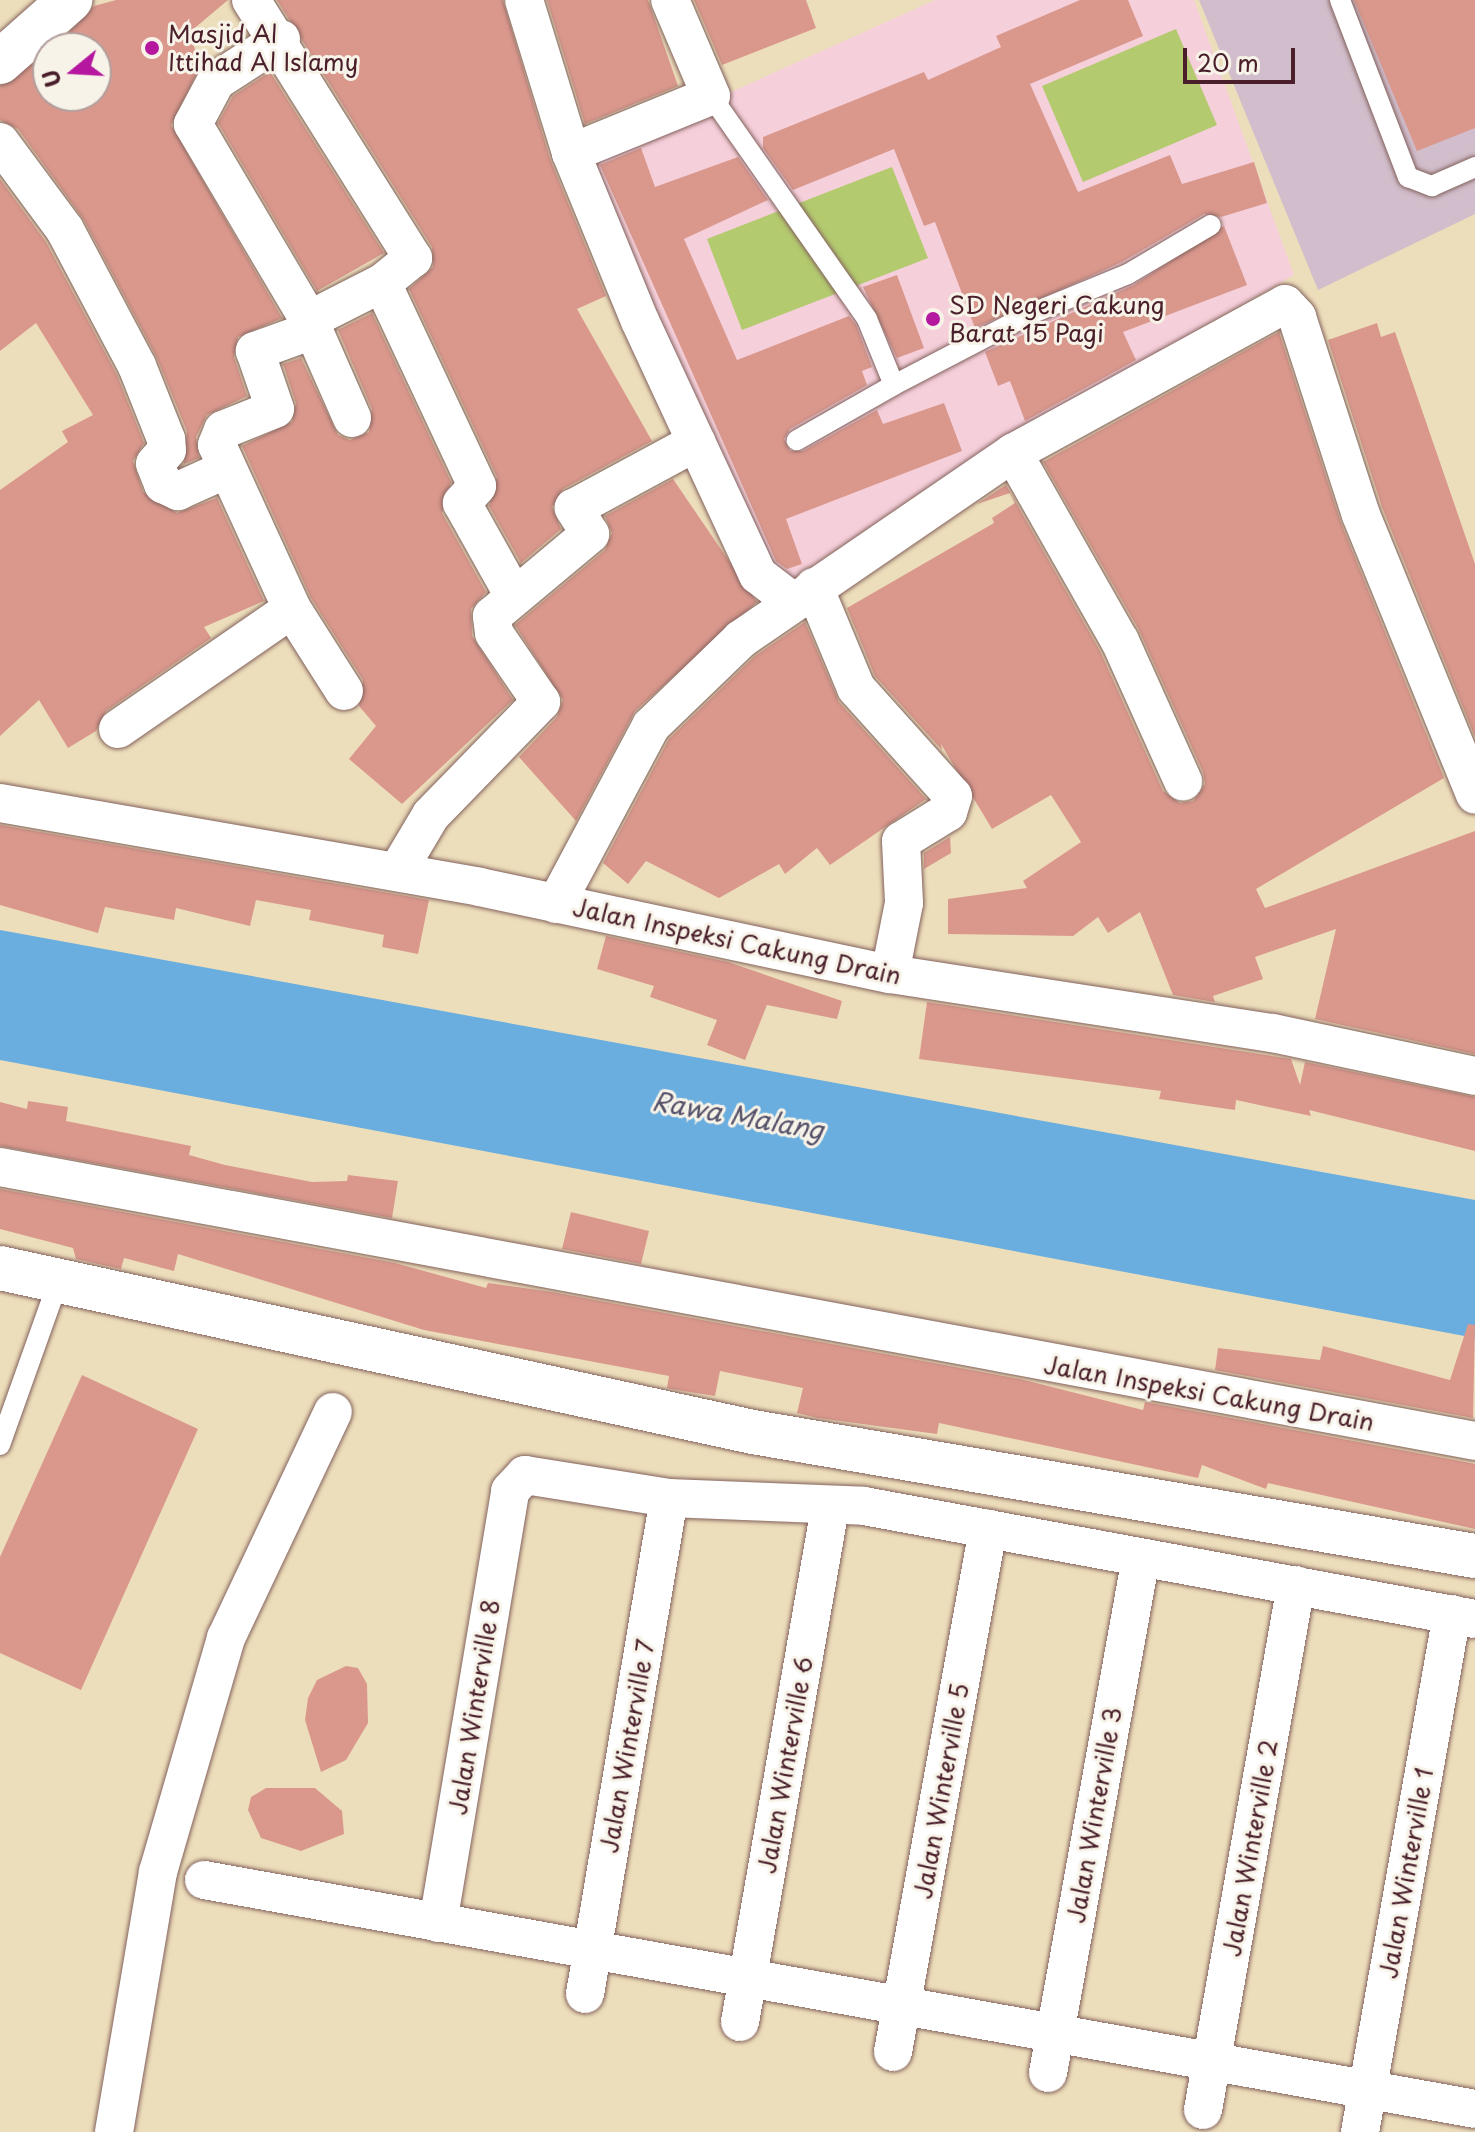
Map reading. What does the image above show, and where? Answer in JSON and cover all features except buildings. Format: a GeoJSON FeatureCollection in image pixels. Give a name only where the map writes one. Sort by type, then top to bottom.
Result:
{"type":"FeatureCollection","features":[{"type":"Feature","properties":{"kind":"street"},"geometry":{"type":"LineString","coordinates":[[0,62],[70,0]]}},
{"type":"Feature","properties":{"kind":"street"},"geometry":{"type":"LineString","coordinates":[[251,0],[281,39],[413,258],[382,283],[252,355],[275,409],[223,430],[217,445],[292,609],[344,691]]}},
{"type":"Feature","properties":{"kind":"street"},"geometry":{"type":"LineString","coordinates":[[524,0],[571,153],[696,442],[758,575],[803,594],[856,688],[953,796],[948,812],[901,841],[904,903],[890,974]]}},
{"type":"Feature","properties":{"kind":"street"},"geometry":{"type":"LineString","coordinates":[[571,153],[711,96],[670,0]]}},
{"type":"Feature","properties":{"kind":"street"},"geometry":{"type":"LineString","coordinates":[[281,39],[216,81],[193,124],[311,325],[352,418]]}},
{"type":"Feature","properties":{"kind":"street"},"geometry":{"type":"LineString","coordinates":[[0,142],[65,230],[130,352],[166,439],[167,450],[155,464],[163,484],[178,491],[227,469]]}},
{"type":"Feature","properties":{"kind":"street"},"geometry":{"type":"LineString","coordinates":[[382,283],[477,486],[462,503],[514,596]]}},
{"type":"Feature","properties":{"kind":"street"},"geometry":{"type":"LineString","coordinates":[[556,904],[651,726],[741,639],[1013,453],[1285,304],[1297,317],[1361,515],[1475,795]]}},
{"type":"Feature","properties":{"kind":"street"},"geometry":{"type":"LineString","coordinates":[[397,872],[431,815],[541,702],[491,623],[514,596],[590,534],[574,508],[696,442]]}},
{"type":"Feature","properties":{"kind":"street"},"geometry":{"type":"LineString","coordinates":[[1013,453],[1120,641],[1183,781]]}},
{"type":"Feature","properties":{"kind":"street"},"geometry":{"type":"LineString","coordinates":[[118,729],[292,609]]}},
{"type":"Feature","properties":{"kind":"street","name":"Jalan Inspeksi Cakung Drain"},"geometry":{"type":"LineString","coordinates":[[0,803],[397,872],[890,974],[1273,1033],[1475,1076]]}},
{"type":"Feature","properties":{"kind":"street","name":"Jalan Inspeksi Cakung Drain"},"geometry":{"type":"LineString","coordinates":[[0,1167],[1475,1441]]}},
{"type":"Feature","properties":{"kind":"street"},"geometry":{"type":"LineString","coordinates":[[0,1268],[753,1432],[1475,1556]]}},
{"type":"Feature","properties":{"kind":"street"},"geometry":{"type":"LineString","coordinates":[[114,2132],[158,1872],[226,1638],[333,1412]]}},
{"type":"Feature","properties":{"kind":"street","name":"Jalan Winterville 8"},"geometry":{"type":"LineString","coordinates":[[438,1923],[510,1491],[525,1475],[556,1476],[669,1498]]}},
{"type":"Feature","properties":{"kind":"street"},"geometry":{"type":"LineString","coordinates":[[669,1498],[830,1508],[864,1506],[1464,1616]]}},
{"type":"Feature","properties":{"kind":"street","name":"Jalan Winterville 7"},"geometry":{"type":"LineString","coordinates":[[585,1994],[669,1498]]}},
{"type":"Feature","properties":{"kind":"street","name":"Jalan Winterville 6"},"geometry":{"type":"LineString","coordinates":[[740,2022],[830,1508]]}},
{"type":"Feature","properties":{"kind":"street","name":"Jalan Winterville 5"},"geometry":{"type":"LineString","coordinates":[[893,2052],[988,1529]]}},
{"type":"Feature","properties":{"kind":"street","name":"Jalan Winterville 3"},"geometry":{"type":"LineString","coordinates":[[1048,2073],[1141,1557]]}},
{"type":"Feature","properties":{"kind":"street","name":"Jalan Winterville 2"},"geometry":{"type":"LineString","coordinates":[[1203,2110],[1296,1585]]}},
{"type":"Feature","properties":{"kind":"street","name":"Jalan Winterville 1"},"geometry":{"type":"LineString","coordinates":[[1360,2132],[1464,1616]]}},
{"type":"Feature","properties":{"kind":"street"},"geometry":{"type":"LineString","coordinates":[[204,1880],[1475,2109]]}},
{"type":"Feature","properties":{"kind":"lane"},"geometry":{"type":"LineString","coordinates":[[1340,0],[1408,177],[1432,186],[1475,167]]}},
{"type":"Feature","properties":{"kind":"lane"},"geometry":{"type":"LineString","coordinates":[[711,96],[867,319],[894,385]]}},
{"type":"Feature","properties":{"kind":"lane"},"geometry":{"type":"LineString","coordinates":[[797,440],[1005,326],[1128,274],[1211,225]]}},
{"type":"Feature","properties":{"kind":"lane"},"geometry":{"type":"LineString","coordinates":[[0,1445],[58,1282]]}},
{"type":"Feature","properties":{"kind":"shaded area","name":"SD Negeri Cakung Barat 15 Pagi"},"geometry":{"type":"Polygon","coordinates":[[[935,0],[1194,0],[1294,275],[954,470],[780,588],[585,158],[935,0]]]}},
{"type":"Feature","properties":{"kind":"shaded area"},"geometry":{"type":"Polygon","coordinates":[[[1199,0],[1475,0],[1475,214],[1318,290],[1199,0]]]}},
{"type":"Feature","properties":{"kind":"green space"},"geometry":{"type":"Polygon","coordinates":[[[1176,29],[1217,125],[1083,182],[1042,86],[1176,29]]]}},
{"type":"Feature","properties":{"kind":"green space"},"geometry":{"type":"Polygon","coordinates":[[[892,167],[928,258],[742,330],[707,239],[892,167]]]}},
{"type":"Feature","properties":{"kind":"water","name":"Rawa Malang"},"geometry":{"type":"Polygon","coordinates":[[[0,930],[1475,1200],[1475,1338],[0,1060],[0,930]]]}},
{"type":"Feature","properties":{"kind":"place","name":"Masjid Al Ittihad Al Islamy"},"geometry":{"type":"Point","coordinates":[152,48]}},
{"type":"Feature","properties":{"kind":"place","name":"SD Negeri Cakung Barat 15 Pagi"},"geometry":{"type":"Point","coordinates":[933,319]}}]}
